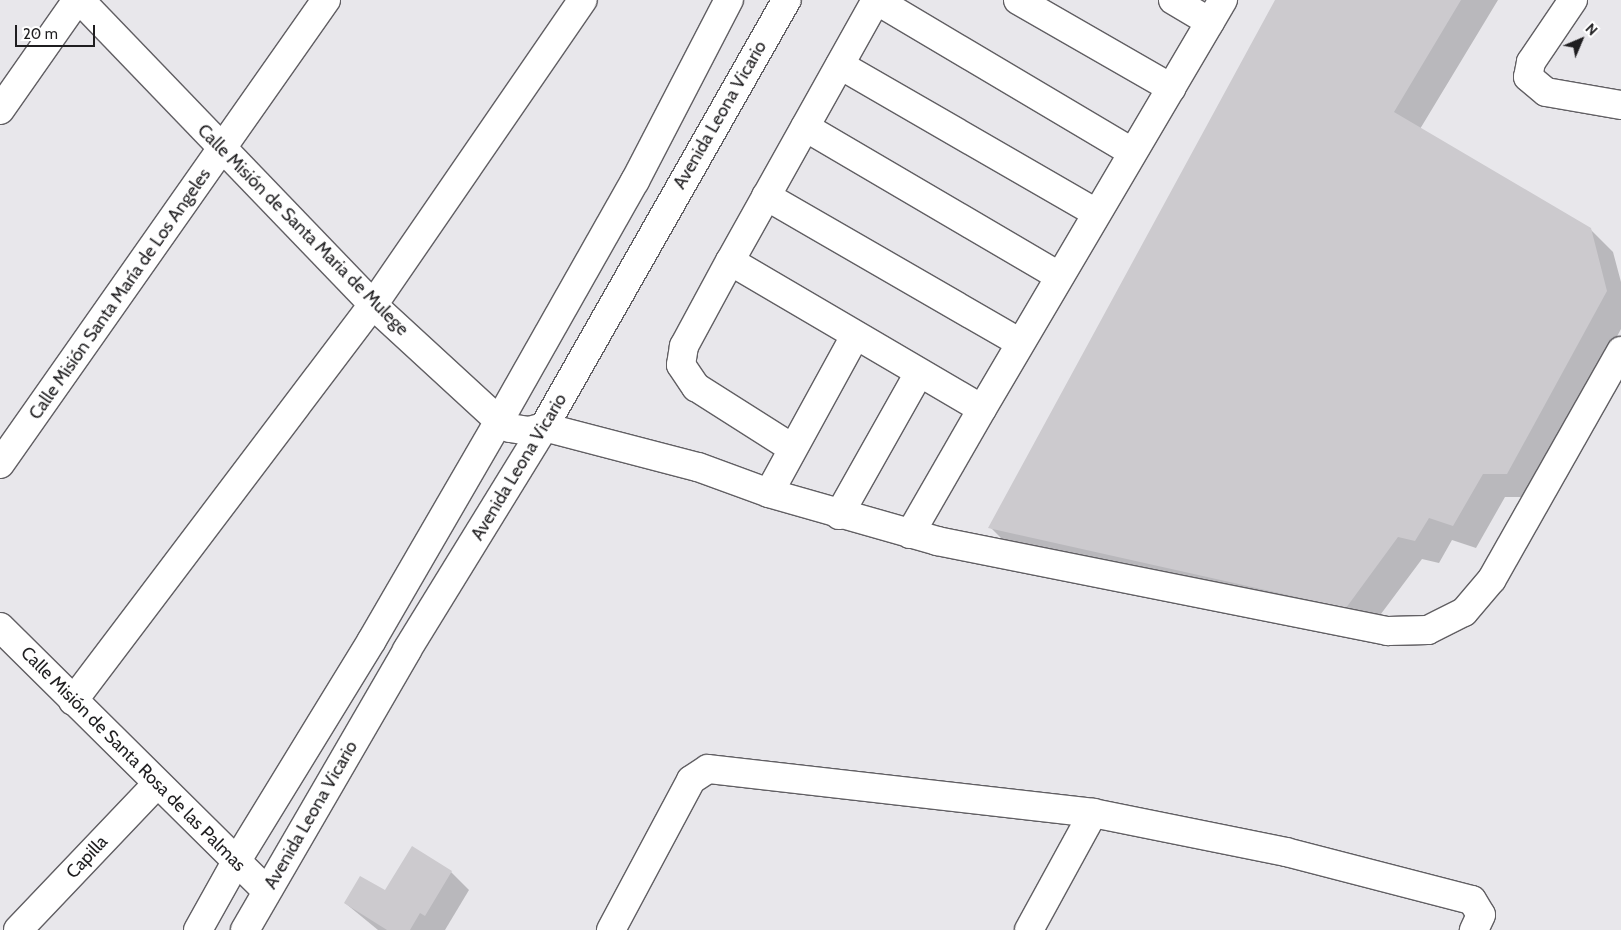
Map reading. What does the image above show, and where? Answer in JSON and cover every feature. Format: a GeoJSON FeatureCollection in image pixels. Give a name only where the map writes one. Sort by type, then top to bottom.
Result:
{"type":"FeatureCollection","features":[{"type":"Feature","properties":{"kind":"street"},"geometry":{"type":"LineString","coordinates":[[0,110],[78,0]]}},
{"type":"Feature","properties":{"kind":"street","name":"Calle Misión de Santa Maria de Mulege"},"geometry":{"type":"LineString","coordinates":[[78,0],[372,305],[499,421],[510,428],[529,431],[544,428],[698,467],[769,493],[839,515],[910,534],[1388,631],[1428,630],[1464,612],[1492,579],[1621,351]]}},
{"type":"Feature","properties":{"kind":"street","name":"Calle Misión Santa María de Los Angeles"},"geometry":{"type":"LineString","coordinates":[[0,464],[326,0]]}},
{"type":"Feature","properties":{"kind":"street"},"geometry":{"type":"LineString","coordinates":[[73,701],[372,305],[583,0]]}},
{"type":"Feature","properties":{"kind":"street"},"geometry":{"type":"LineString","coordinates":[[198,930],[236,862],[372,640],[499,421],[635,182],[729,0]]}},
{"type":"Feature","properties":{"kind":"street","name":"Avenida Leona Vicario"},"geometry":{"type":"LineString","coordinates":[[245,930],[407,650],[544,428],[787,0]]}},
{"type":"Feature","properties":{"kind":"street"},"geometry":{"type":"LineString","coordinates":[[792,448],[696,386],[680,365],[684,346],[876,0],[1132,152]]}},
{"type":"Feature","properties":{"kind":"street"},"geometry":{"type":"LineString","coordinates":[[1018,0],[1171,88]]}},
{"type":"Feature","properties":{"kind":"street"},"geometry":{"type":"LineString","coordinates":[[910,534],[1019,342],[1216,11],[1173,0]]}},
{"type":"Feature","properties":{"kind":"street"},"geometry":{"type":"LineString","coordinates":[[1573,0],[1531,62],[1528,77],[1546,92],[1621,105]]}},
{"type":"Feature","properties":{"kind":"street"},"geometry":{"type":"LineString","coordinates":[[840,65],[1096,213]]}},
{"type":"Feature","properties":{"kind":"street"},"geometry":{"type":"LineString","coordinates":[[805,127],[1059,276]]}},
{"type":"Feature","properties":{"kind":"street"},"geometry":{"type":"LineString","coordinates":[[766,196],[1019,342]]}},
{"type":"Feature","properties":{"kind":"street"},"geometry":{"type":"LineString","coordinates":[[730,261],[854,336],[982,409]]}},
{"type":"Feature","properties":{"kind":"street"},"geometry":{"type":"LineString","coordinates":[[769,493],[854,336]]}},
{"type":"Feature","properties":{"kind":"street"},"geometry":{"type":"LineString","coordinates":[[839,515],[919,372]]}},
{"type":"Feature","properties":{"kind":"street","name":"Calle Misión de Santa Rosa de las Palmas"},"geometry":{"type":"LineString","coordinates":[[4,641],[73,701],[267,891]]}},
{"type":"Feature","properties":{"kind":"street"},"geometry":{"type":"LineString","coordinates":[[611,930],[691,780],[708,769],[1093,813],[1286,852],[1472,900],[1481,915],[1474,930]]}},
{"type":"Feature","properties":{"kind":"street","name":"Capilla"},"geometry":{"type":"LineString","coordinates":[[18,930],[156,784]]}},
{"type":"Feature","properties":{"kind":"street"},"geometry":{"type":"LineString","coordinates":[[1029,930],[1093,813]]}},
{"type":"Feature","properties":{"kind":"building"},"geometry":{"type":"Polygon","coordinates":[[[1275,0],[1461,0],[1394,112],[1591,228],[1607,291],[1507,474],[1483,474],[1453,526],[1429,518],[1415,541],[1398,537],[1346,608],[988,528],[1275,0]]]}},
{"type":"Feature","properties":{"kind":"building"},"geometry":{"type":"Polygon","coordinates":[[[412,846],[452,871],[425,916],[420,913],[410,930],[387,930],[344,903],[360,876],[385,890],[412,846]]]}}]}
